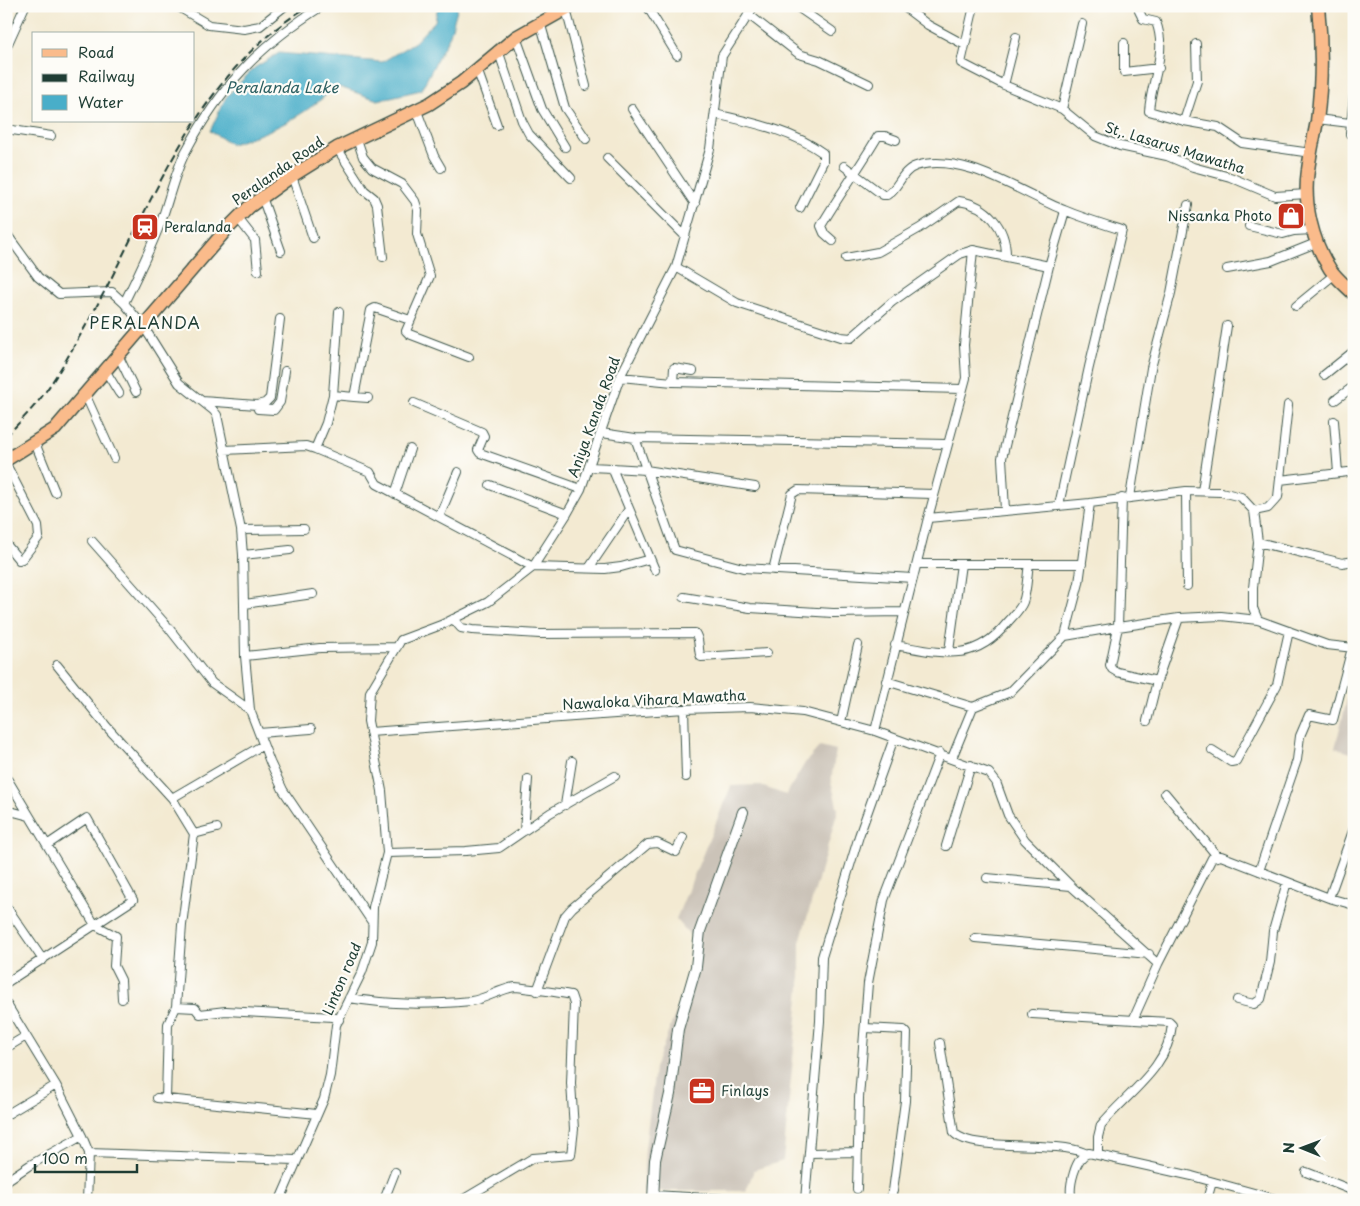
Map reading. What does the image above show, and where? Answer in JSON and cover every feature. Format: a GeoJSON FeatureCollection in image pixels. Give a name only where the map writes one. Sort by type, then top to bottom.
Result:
{"type":"FeatureCollection","features":[{"type":"Feature","properties":{"kind":"main road"},"geometry":{"type":"LineString","coordinates":[[1318,6],[1321,37],[1317,119],[1307,194],[1316,243],[1335,274],[1354,294]]}},
{"type":"Feature","properties":{"kind":"main road","name":"Peralanda Road"},"geometry":{"type":"LineString","coordinates":[[6,462],[55,429],[237,218],[262,197],[338,148],[418,111],[444,95],[516,37],[568,8]]}},
{"type":"Feature","properties":{"kind":"street"},"geometry":{"type":"LineString","coordinates":[[6,48],[25,6]]}},
{"type":"Feature","properties":{"kind":"street"},"geometry":{"type":"LineString","coordinates":[[177,6],[209,25],[244,29],[260,26],[285,6]]}},
{"type":"Feature","properties":{"kind":"street"},"geometry":{"type":"LineString","coordinates":[[124,303],[154,241],[185,153],[222,92],[242,69],[291,25],[322,6]]}},
{"type":"Feature","properties":{"kind":"street"},"geometry":{"type":"LineString","coordinates":[[647,6],[678,56]]}},
{"type":"Feature","properties":{"kind":"street","name":"Aniya Kanda Road"},"geometry":{"type":"LineString","coordinates":[[370,732],[368,721],[370,692],[401,640],[453,619],[488,602],[533,567],[581,489],[620,377],[676,267],[710,149],[722,56],[754,6]]}},
{"type":"Feature","properties":{"kind":"street"},"geometry":{"type":"LineString","coordinates":[[796,6],[832,31]]}},
{"type":"Feature","properties":{"kind":"street"},"geometry":{"type":"LineString","coordinates":[[904,6],[928,25],[965,45]]}},
{"type":"Feature","properties":{"kind":"street","name":"St,. Lasarus Mawatha"},"geometry":{"type":"LineString","coordinates":[[974,6],[961,63],[1004,86],[1062,109],[1096,136],[1120,146],[1167,156],[1193,167],[1230,176],[1275,196],[1307,194]]}},
{"type":"Feature","properties":{"kind":"street"},"geometry":{"type":"LineString","coordinates":[[568,8],[586,86]]}},
{"type":"Feature","properties":{"kind":"street"},"geometry":{"type":"LineString","coordinates":[[1139,11],[1143,19],[1156,22],[1160,40],[1159,68],[1149,108],[1151,112],[1184,121],[1218,127],[1242,143],[1311,153]]}},
{"type":"Feature","properties":{"kind":"street"},"geometry":{"type":"LineString","coordinates":[[748,14],[799,54],[819,60],[869,84]]}},
{"type":"Feature","properties":{"kind":"street"},"geometry":{"type":"LineString","coordinates":[[540,22],[565,108],[586,139]]}},
{"type":"Feature","properties":{"kind":"street"},"geometry":{"type":"LineString","coordinates":[[1062,109],[1082,24]]}},
{"type":"Feature","properties":{"kind":"street"},"geometry":{"type":"LineString","coordinates":[[516,37],[542,109],[566,147]]}},
{"type":"Feature","properties":{"kind":"street"},"geometry":{"type":"LineString","coordinates":[[1004,86],[1016,37]]}},
{"type":"Feature","properties":{"kind":"street"},"geometry":{"type":"LineString","coordinates":[[1124,43],[1124,72],[1159,68]]}},
{"type":"Feature","properties":{"kind":"street"},"geometry":{"type":"LineString","coordinates":[[1184,121],[1197,81],[1196,44]]}},
{"type":"Feature","properties":{"kind":"street"},"geometry":{"type":"LineString","coordinates":[[498,50],[526,128],[572,178]]}},
{"type":"Feature","properties":{"kind":"street"},"geometry":{"type":"LineString","coordinates":[[478,69],[497,125]]}},
{"type":"Feature","properties":{"kind":"street"},"geometry":{"type":"LineString","coordinates":[[1350,134],[1354,95]]}},
{"type":"Feature","properties":{"kind":"street"},"geometry":{"type":"LineString","coordinates":[[632,109],[695,204]]}},
{"type":"Feature","properties":{"kind":"street"},"geometry":{"type":"LineString","coordinates":[[418,111],[440,168]]}},
{"type":"Feature","properties":{"kind":"street"},"geometry":{"type":"LineString","coordinates":[[715,114],[776,130],[813,145],[823,153],[823,162],[800,208]]}},
{"type":"Feature","properties":{"kind":"street"},"geometry":{"type":"LineString","coordinates":[[1317,119],[1350,123]]}},
{"type":"Feature","properties":{"kind":"street"},"geometry":{"type":"LineString","coordinates":[[6,128],[51,136]]}},
{"type":"Feature","properties":{"kind":"street"},"geometry":{"type":"LineString","coordinates":[[833,241],[824,233],[821,226],[856,174],[878,136],[885,136],[896,140]]}},
{"type":"Feature","properties":{"kind":"street"},"geometry":{"type":"LineString","coordinates":[[357,139],[363,157],[372,168],[402,184],[415,201],[418,210],[417,234],[430,276],[406,330],[409,334],[469,357]]}},
{"type":"Feature","properties":{"kind":"street"},"geometry":{"type":"LineString","coordinates":[[338,148],[364,190],[374,198],[377,205],[383,257]]}},
{"type":"Feature","properties":{"kind":"street"},"geometry":{"type":"LineString","coordinates":[[607,158],[685,236]]}},
{"type":"Feature","properties":{"kind":"street"},"geometry":{"type":"LineString","coordinates":[[844,166],[873,188],[887,195],[902,176],[916,166],[928,164],[961,167],[979,171],[1065,210],[1122,230],[1089,367],[1059,505]]}},
{"type":"Feature","properties":{"kind":"street"},"geometry":{"type":"LineString","coordinates":[[292,176],[313,238]]}},
{"type":"Feature","properties":{"kind":"street"},"geometry":{"type":"LineString","coordinates":[[262,197],[281,251]]}},
{"type":"Feature","properties":{"kind":"street"},"geometry":{"type":"LineString","coordinates":[[846,258],[878,252],[920,228],[959,202],[972,203],[983,209],[1003,231],[1006,241],[1006,255]]}},
{"type":"Feature","properties":{"kind":"street"},"geometry":{"type":"LineString","coordinates":[[1156,681],[1112,670],[1110,665],[1118,627],[1126,498],[1151,368],[1171,293],[1188,204]]}},
{"type":"Feature","properties":{"kind":"street"},"geometry":{"type":"LineString","coordinates":[[1005,510],[1002,458],[1048,266],[1065,210]]}},
{"type":"Feature","properties":{"kind":"street"},"geometry":{"type":"LineString","coordinates":[[237,218],[255,240],[258,271]]}},
{"type":"Feature","properties":{"kind":"street"},"geometry":{"type":"LineString","coordinates":[[1250,226],[1283,234],[1294,231],[1313,230]]}},
{"type":"Feature","properties":{"kind":"street"},"geometry":{"type":"LineString","coordinates":[[6,234],[38,278],[59,294],[112,292],[144,327],[178,383],[213,410],[217,416],[240,530],[243,555],[245,656],[250,710],[283,790],[299,817],[372,922]]}},
{"type":"Feature","properties":{"kind":"street"},"geometry":{"type":"LineString","coordinates":[[1228,269],[1271,261],[1316,243]]}},
{"type":"Feature","properties":{"kind":"street"},"geometry":{"type":"LineString","coordinates":[[676,267],[737,303],[841,337],[851,338],[892,302],[960,254],[973,250],[1006,255],[1048,266]]}},
{"type":"Feature","properties":{"kind":"street"},"geometry":{"type":"LineString","coordinates":[[876,731],[886,681],[917,564],[933,494],[966,378],[964,345],[973,250]]}},
{"type":"Feature","properties":{"kind":"street"},"geometry":{"type":"LineString","coordinates":[[1296,306],[1335,274]]}},
{"type":"Feature","properties":{"kind":"street"},"geometry":{"type":"LineString","coordinates":[[354,397],[371,310],[375,308],[410,320]]}},
{"type":"Feature","properties":{"kind":"street"},"geometry":{"type":"LineString","coordinates":[[315,449],[333,395],[339,312]]}},
{"type":"Feature","properties":{"kind":"street"},"geometry":{"type":"LineString","coordinates":[[200,401],[257,405],[265,403],[270,398],[280,319]]}},
{"type":"Feature","properties":{"kind":"street"},"geometry":{"type":"LineString","coordinates":[[1202,491],[1228,326]]}},
{"type":"Feature","properties":{"kind":"street"},"geometry":{"type":"LineString","coordinates":[[1324,375],[1354,351]]}},
{"type":"Feature","properties":{"kind":"street"},"geometry":{"type":"LineString","coordinates":[[118,355],[136,392]]}},
{"type":"Feature","properties":{"kind":"street"},"geometry":{"type":"LineString","coordinates":[[673,382],[674,368],[693,371]]}},
{"type":"Feature","properties":{"kind":"street"},"geometry":{"type":"LineString","coordinates":[[105,370],[120,393]]}},
{"type":"Feature","properties":{"kind":"street"},"geometry":{"type":"LineString","coordinates":[[257,405],[258,409],[274,410],[280,402],[285,371]]}},
{"type":"Feature","properties":{"kind":"street"},"geometry":{"type":"LineString","coordinates":[[620,377],[673,382],[962,390]]}},
{"type":"Feature","properties":{"kind":"street"},"geometry":{"type":"LineString","coordinates":[[1336,400],[1354,386]]}},
{"type":"Feature","properties":{"kind":"street"},"geometry":{"type":"LineString","coordinates":[[85,394],[114,458]]}},
{"type":"Feature","properties":{"kind":"street"},"geometry":{"type":"LineString","coordinates":[[333,395],[368,398]]}},
{"type":"Feature","properties":{"kind":"street"},"geometry":{"type":"LineString","coordinates":[[414,403],[482,432],[484,436],[478,450],[480,453],[581,489]]}},
{"type":"Feature","properties":{"kind":"street"},"geometry":{"type":"LineString","coordinates":[[1254,511],[1268,508],[1278,496],[1288,405]]}},
{"type":"Feature","properties":{"kind":"street"},"geometry":{"type":"LineString","coordinates":[[1334,421],[1338,473]]}},
{"type":"Feature","properties":{"kind":"street"},"geometry":{"type":"LineString","coordinates":[[602,433],[635,438],[947,444]]}},
{"type":"Feature","properties":{"kind":"street"},"geometry":{"type":"LineString","coordinates":[[635,438],[675,550],[743,568],[913,578]]}},
{"type":"Feature","properties":{"kind":"street"},"geometry":{"type":"LineString","coordinates":[[35,443],[55,492]]}},
{"type":"Feature","properties":{"kind":"street"},"geometry":{"type":"LineString","coordinates":[[224,450],[306,446],[315,449],[370,472],[377,484],[533,567],[621,568],[650,559]]}},
{"type":"Feature","properties":{"kind":"street"},"geometry":{"type":"LineString","coordinates":[[395,494],[410,449]]}},
{"type":"Feature","properties":{"kind":"street"},"geometry":{"type":"LineString","coordinates":[[6,462],[38,526],[39,537],[22,559],[19,560],[6,544]]}},
{"type":"Feature","properties":{"kind":"street"},"geometry":{"type":"LineString","coordinates":[[589,466],[646,470],[755,486]]}},
{"type":"Feature","properties":{"kind":"street"},"geometry":{"type":"LineString","coordinates":[[612,468],[655,570]]}},
{"type":"Feature","properties":{"kind":"street"},"geometry":{"type":"LineString","coordinates":[[439,517],[458,472]]}},
{"type":"Feature","properties":{"kind":"street"},"geometry":{"type":"LineString","coordinates":[[1280,480],[1348,472]]}},
{"type":"Feature","properties":{"kind":"street"},"geometry":{"type":"LineString","coordinates":[[490,485],[567,514]]}},
{"type":"Feature","properties":{"kind":"street"},"geometry":{"type":"LineString","coordinates":[[773,570],[792,494],[798,490],[933,494]]}},
{"type":"Feature","properties":{"kind":"street"},"geometry":{"type":"LineString","coordinates":[[1186,492],[1187,586]]}},
{"type":"Feature","properties":{"kind":"street"},"geometry":{"type":"LineString","coordinates":[[928,518],[1186,492],[1221,492],[1242,497],[1254,511],[1258,542],[1253,588],[1253,608],[1258,620]]}},
{"type":"Feature","properties":{"kind":"street"},"geometry":{"type":"LineString","coordinates":[[886,681],[973,708],[1010,692],[1065,636],[1079,583],[1090,503]]}},
{"type":"Feature","properties":{"kind":"street"},"geometry":{"type":"LineString","coordinates":[[589,568],[629,509]]}},
{"type":"Feature","properties":{"kind":"street"},"geometry":{"type":"LineString","coordinates":[[240,530],[304,529]]}},
{"type":"Feature","properties":{"kind":"street"},"geometry":{"type":"LineString","coordinates":[[92,541],[168,627],[212,682],[250,710]]}},
{"type":"Feature","properties":{"kind":"street"},"geometry":{"type":"LineString","coordinates":[[1258,542],[1342,563],[1354,561]]}},
{"type":"Feature","properties":{"kind":"street"},"geometry":{"type":"LineString","coordinates":[[243,555],[290,550]]}},
{"type":"Feature","properties":{"kind":"street"},"geometry":{"type":"LineString","coordinates":[[917,564],[1082,564]]}},
{"type":"Feature","properties":{"kind":"street"},"geometry":{"type":"LineString","coordinates":[[949,651],[961,564]]}},
{"type":"Feature","properties":{"kind":"street"},"geometry":{"type":"LineString","coordinates":[[895,645],[968,652],[980,648],[995,638],[1023,604],[1029,564]]}},
{"type":"Feature","properties":{"kind":"street"},"geometry":{"type":"LineString","coordinates":[[245,604],[313,594]]}},
{"type":"Feature","properties":{"kind":"street"},"geometry":{"type":"LineString","coordinates":[[684,597],[750,608],[833,613],[904,612]]}},
{"type":"Feature","properties":{"kind":"street"},"geometry":{"type":"LineString","coordinates":[[1065,636],[1179,618],[1221,616],[1258,620],[1327,644],[1353,648],[1333,720],[1310,715],[1300,736],[1297,760],[1259,871]]}},
{"type":"Feature","properties":{"kind":"street"},"geometry":{"type":"LineString","coordinates":[[1146,721],[1156,681],[1179,618]]}},
{"type":"Feature","properties":{"kind":"street"},"geometry":{"type":"LineString","coordinates":[[453,619],[461,628],[482,631],[540,634],[695,634],[699,638],[699,653],[701,657],[767,653]]}},
{"type":"Feature","properties":{"kind":"street"},"geometry":{"type":"LineString","coordinates":[[1212,750],[1231,762],[1236,761],[1277,686],[1289,631]]}},
{"type":"Feature","properties":{"kind":"street"},"geometry":{"type":"LineString","coordinates":[[841,722],[858,645]]}},
{"type":"Feature","properties":{"kind":"street"},"geometry":{"type":"LineString","coordinates":[[245,656],[320,648],[397,647]]}},
{"type":"Feature","properties":{"kind":"street"},"geometry":{"type":"LineString","coordinates":[[56,665],[112,733],[172,798],[194,834],[182,925],[176,1007],[168,1024],[166,1099]]}},
{"type":"Feature","properties":{"kind":"street","name":"Nawaloka Vihara Mawatha"},"geometry":{"type":"LineString","coordinates":[[370,732],[684,709],[750,707],[803,712],[876,731],[940,753],[989,773],[996,782],[1008,816],[1025,840],[1072,886],[1158,964]]}},
{"type":"Feature","properties":{"kind":"street"},"geometry":{"type":"LineString","coordinates":[[952,758],[973,708]]}},
{"type":"Feature","properties":{"kind":"street"},"geometry":{"type":"LineString","coordinates":[[684,709],[686,777]]}},
{"type":"Feature","properties":{"kind":"street"},"geometry":{"type":"LineString","coordinates":[[258,733],[311,729]]}},
{"type":"Feature","properties":{"kind":"street","name":"Linton road"},"geometry":{"type":"LineString","coordinates":[[281,1198],[324,1099],[339,1020],[362,972],[372,942],[372,922],[376,894],[387,854],[382,791],[370,732]]}},
{"type":"Feature","properties":{"kind":"street"},"geometry":{"type":"LineString","coordinates":[[805,1200],[820,1021],[822,957],[858,836],[894,738]]}},
{"type":"Feature","properties":{"kind":"street"},"geometry":{"type":"LineString","coordinates":[[172,798],[263,745]]}},
{"type":"Feature","properties":{"kind":"street"},"geometry":{"type":"LineString","coordinates":[[857,1190],[859,1098],[868,983],[884,900],[940,753]]}},
{"type":"Feature","properties":{"kind":"street"},"geometry":{"type":"LineString","coordinates":[[565,804],[572,761]]}},
{"type":"Feature","properties":{"kind":"street"},"geometry":{"type":"LineString","coordinates":[[946,846],[972,765]]}},
{"type":"Feature","properties":{"kind":"street"},"geometry":{"type":"LineString","coordinates":[[387,854],[466,852],[499,848],[565,804],[614,776]]}},
{"type":"Feature","properties":{"kind":"street"},"geometry":{"type":"LineString","coordinates":[[524,831],[528,779]]}},
{"type":"Feature","properties":{"kind":"street"},"geometry":{"type":"LineString","coordinates":[[8,780],[95,925],[116,936],[114,966],[121,980],[122,1000]]}},
{"type":"Feature","properties":{"kind":"street"},"geometry":{"type":"LineString","coordinates":[[1165,793],[1217,856],[1329,898],[1354,905]]}},
{"type":"Feature","properties":{"kind":"street"},"geometry":{"type":"LineString","coordinates":[[6,813],[14,812],[29,816]]}},
{"type":"Feature","properties":{"kind":"street"},"geometry":{"type":"LineString","coordinates":[[743,812],[700,931],[696,967],[678,1029],[670,1094],[656,1160],[653,1198],[744,1200]]}},
{"type":"Feature","properties":{"kind":"street"},"geometry":{"type":"LineString","coordinates":[[6,983],[133,900],[87,818],[47,845]]}},
{"type":"Feature","properties":{"kind":"street"},"geometry":{"type":"LineString","coordinates":[[194,834],[217,828]]}},
{"type":"Feature","properties":{"kind":"street"},"geometry":{"type":"LineString","coordinates":[[1329,898],[1354,828]]}},
{"type":"Feature","properties":{"kind":"street"},"geometry":{"type":"LineString","coordinates":[[538,991],[565,916],[572,908],[648,844],[657,843],[676,852],[683,837]]}},
{"type":"Feature","properties":{"kind":"street"},"geometry":{"type":"LineString","coordinates":[[1133,1020],[1158,964],[1208,863],[1217,856]]}},
{"type":"Feature","properties":{"kind":"street"},"geometry":{"type":"LineString","coordinates":[[987,878],[1072,886]]}},
{"type":"Feature","properties":{"kind":"street"},"geometry":{"type":"LineString","coordinates":[[1237,1000],[1254,1004],[1261,999],[1270,962],[1273,930],[1287,882]]}},
{"type":"Feature","properties":{"kind":"street"},"geometry":{"type":"LineString","coordinates":[[6,906],[42,960]]}},
{"type":"Feature","properties":{"kind":"street"},"geometry":{"type":"LineString","coordinates":[[974,938],[1149,954]]}},
{"type":"Feature","properties":{"kind":"street"},"geometry":{"type":"LineString","coordinates":[[350,998],[387,1004],[417,1005],[474,1001],[516,987],[538,991],[566,992],[571,995],[574,1004],[571,1083],[574,1128],[571,1155],[533,1158],[462,1200]]}},
{"type":"Feature","properties":{"kind":"street"},"geometry":{"type":"LineString","coordinates":[[6,1003],[56,1085],[89,1153],[86,1200]]}},
{"type":"Feature","properties":{"kind":"street"},"geometry":{"type":"LineString","coordinates":[[176,1007],[195,1008],[200,1014],[226,1011],[333,1017],[339,1020]]}},
{"type":"Feature","properties":{"kind":"street"},"geometry":{"type":"LineString","coordinates":[[1032,1014],[1169,1022],[1172,1025],[1171,1035],[1158,1064],[1149,1076],[1101,1125],[1098,1136],[1098,1154]]}},
{"type":"Feature","properties":{"kind":"street"},"geometry":{"type":"LineString","coordinates":[[865,1028],[904,1030],[907,1033],[903,1130],[894,1191],[889,1200]]}},
{"type":"Feature","properties":{"kind":"street"},"geometry":{"type":"LineString","coordinates":[[6,1048],[26,1036]]}},
{"type":"Feature","properties":{"kind":"street"},"geometry":{"type":"LineString","coordinates":[[940,1043],[954,1133],[958,1138],[994,1144],[1074,1148],[1085,1153],[1098,1154],[1278,1200]]}},
{"type":"Feature","properties":{"kind":"street"},"geometry":{"type":"LineString","coordinates":[[6,1115],[56,1085]]}},
{"type":"Feature","properties":{"kind":"street"},"geometry":{"type":"LineString","coordinates":[[157,1098],[317,1114]]}},
{"type":"Feature","properties":{"kind":"street"},"geometry":{"type":"LineString","coordinates":[[6,1181],[30,1165],[82,1136]]}},
{"type":"Feature","properties":{"kind":"street"},"geometry":{"type":"LineString","coordinates":[[810,1154],[858,1152]]}},
{"type":"Feature","properties":{"kind":"street"},"geometry":{"type":"LineString","coordinates":[[89,1153],[296,1160]]}},
{"type":"Feature","properties":{"kind":"street"},"geometry":{"type":"LineString","coordinates":[[1072,1200],[1071,1186],[1081,1158],[1085,1153]]}},
{"type":"Feature","properties":{"kind":"street"},"geometry":{"type":"LineString","coordinates":[[384,1200],[395,1172]]}},
{"type":"Feature","properties":{"kind":"street"},"geometry":{"type":"LineString","coordinates":[[1306,1172],[1354,1191]]}},
{"type":"Feature","properties":{"kind":"street"},"geometry":{"type":"LineString","coordinates":[[1207,1200],[1212,1182]]}},
{"type":"Feature","properties":{"kind":"street"},"geometry":{"type":"LineString","coordinates":[[281,1198],[290,1200]]}},
{"type":"Feature","properties":{"kind":"shaded area"},"geometry":{"type":"Polygon","coordinates":[[[1354,671],[1354,754],[1335,748],[1354,671]]]}},
{"type":"Feature","properties":{"kind":"shaded area"},"geometry":{"type":"Polygon","coordinates":[[[820,746],[836,750],[831,781],[838,810],[800,942],[800,987],[783,1161],[754,1170],[746,1191],[643,1191],[645,1149],[655,1068],[692,969],[691,936],[676,919],[731,786],[758,785],[786,795],[805,763],[820,746]]]}},
{"type":"Feature","properties":{"kind":"water","name":"Peralanda Lake"},"geometry":{"type":"Polygon","coordinates":[[[438,6],[458,6],[450,35],[421,90],[378,100],[336,86],[312,106],[287,122],[246,139],[231,144],[210,131],[226,97],[254,68],[279,53],[382,62],[415,42],[435,21],[438,6]]]}},
{"type":"Feature","properties":{"kind":"railway"},"geometry":{"type":"LineString","coordinates":[[195,121],[231,73],[267,37],[309,6]]}},
{"type":"Feature","properties":{"kind":"railway"},"geometry":{"type":"LineString","coordinates":[[6,437],[42,397],[63,365],[103,295],[149,202],[195,122]]}},
{"type":"Feature","properties":{"kind":"place","name":"Nissanka Photo"},"geometry":{"type":"Point","coordinates":[1291,216]}},
{"type":"Feature","properties":{"kind":"place","name":"Peralanda"},"geometry":{"type":"Point","coordinates":[145,227]}},
{"type":"Feature","properties":{"kind":"place","name":"Finlays"},"geometry":{"type":"Point","coordinates":[702,1091]}},
{"type":"Feature","properties":{"kind":"district","name":"PERALANDA"},"geometry":{"type":"Point","coordinates":[145,323]}}]}
